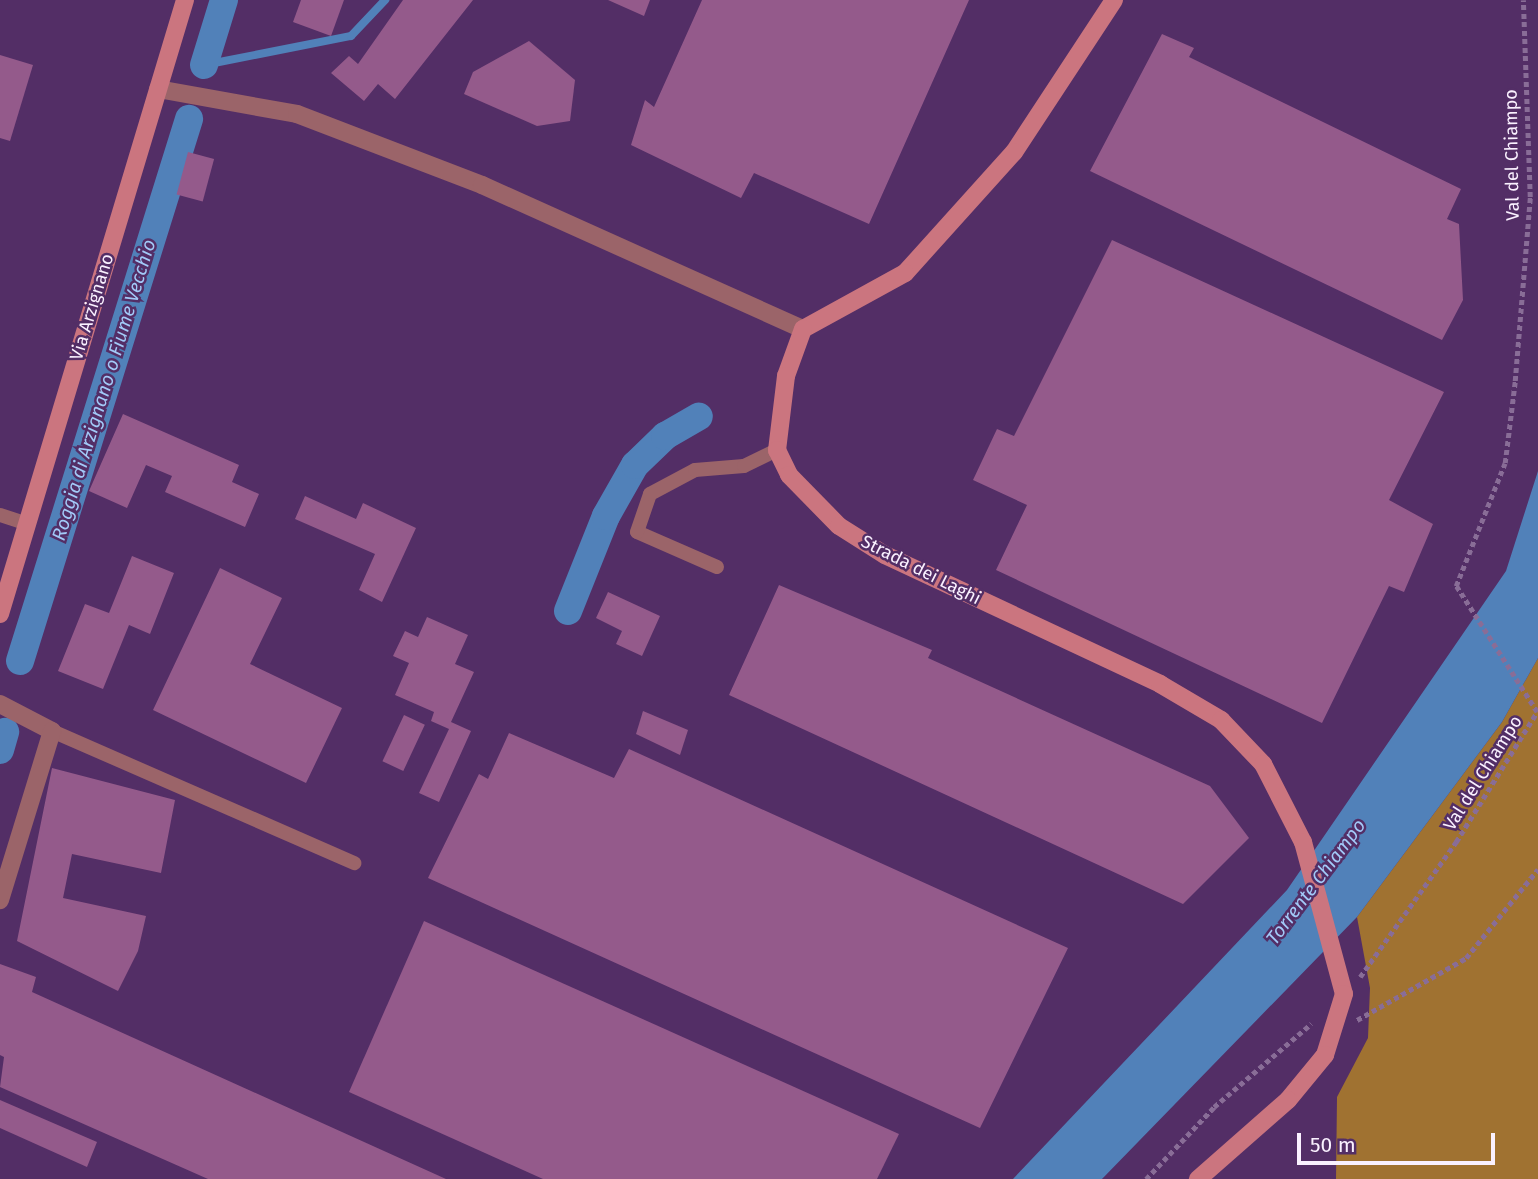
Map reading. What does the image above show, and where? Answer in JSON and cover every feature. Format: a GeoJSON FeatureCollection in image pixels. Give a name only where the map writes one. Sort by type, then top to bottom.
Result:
{"type":"FeatureCollection","features":[{"type":"Feature","properties":{"kind":"street","name":"Via Arzignano"},"geometry":{"type":"LineString","coordinates":[[0,614],[185,0]]}},
{"type":"Feature","properties":{"kind":"street"},"geometry":{"type":"LineString","coordinates":[[777,450],[786,376],[803,328],[905,273],[1014,152],[1114,0]]}},
{"type":"Feature","properties":{"kind":"street"},"geometry":{"type":"LineString","coordinates":[[158,89],[297,114],[482,185],[803,328]]}},
{"type":"Feature","properties":{"kind":"street","name":"Strada dei Laghi"},"geometry":{"type":"LineString","coordinates":[[777,450],[789,475],[839,526],[885,555],[1160,684],[1221,720],[1264,764],[1303,842],[1343,994]]}},
{"type":"Feature","properties":{"kind":"street"},"geometry":{"type":"LineString","coordinates":[[0,704],[52,731],[0,900]]}},
{"type":"Feature","properties":{"kind":"street"},"geometry":{"type":"LineString","coordinates":[[1198,1179],[1288,1100],[1325,1055],[1338,1025],[1343,994]]}},
{"type":"Feature","properties":{"kind":"lane"},"geometry":{"type":"LineString","coordinates":[[717,567],[637,532],[650,494],[695,470],[744,466],[777,450]]}},
{"type":"Feature","properties":{"kind":"lane"},"geometry":{"type":"LineString","coordinates":[[0,515],[27,524]]}},
{"type":"Feature","properties":{"kind":"lane"},"geometry":{"type":"LineString","coordinates":[[52,731],[354,863]]}},
{"type":"Feature","properties":{"kind":"path","name":"Val del Chiampo"},"geometry":{"type":"LineString","coordinates":[[1146,1179],[1214,1107],[1343,994],[1456,842],[1537,712],[1456,586],[1505,463],[1515,381],[1530,197],[1523,0]]}},
{"type":"Feature","properties":{"kind":"path"},"geometry":{"type":"LineString","coordinates":[[1338,1025],[1367,1018],[1466,958],[1538,869]]}},
{"type":"Feature","properties":{"kind":"shaded area"},"geometry":{"type":"Polygon","coordinates":[[[1538,658],[1538,1179],[1336,1179],[1337,1097],[1368,1038],[1370,988],[1357,917],[1502,722],[1538,658]]]}},
{"type":"Feature","properties":{"kind":"water","name":"Torrente Chiampo"},"geometry":{"type":"Polygon","coordinates":[[[1538,471],[1538,658],[1502,722],[1357,917],[1102,1179],[1013,1179],[1287,890],[1506,571],[1538,471]]]}},
{"type":"Feature","properties":{"kind":"building"},"geometry":{"type":"Polygon","coordinates":[[[301,0],[344,0],[331,36],[293,22],[301,0]]]}},
{"type":"Feature","properties":{"kind":"building"},"geometry":{"type":"Polygon","coordinates":[[[403,0],[473,0],[395,99],[378,84],[364,101],[331,73],[349,56],[358,64],[403,0]]]}},
{"type":"Feature","properties":{"kind":"building"},"geometry":{"type":"Polygon","coordinates":[[[608,0],[650,0],[644,16],[608,0]]]}},
{"type":"Feature","properties":{"kind":"building"},"geometry":{"type":"Polygon","coordinates":[[[702,0],[969,0],[869,224],[754,173],[741,198],[631,145],[645,100],[654,107],[702,0]]]}},
{"type":"Feature","properties":{"kind":"building"},"geometry":{"type":"Polygon","coordinates":[[[1162,34],[1194,48],[1189,57],[1461,189],[1447,219],[1459,224],[1463,300],[1442,340],[1090,171],[1162,34]]]}},
{"type":"Feature","properties":{"kind":"building"},"geometry":{"type":"Polygon","coordinates":[[[529,41],[575,80],[570,121],[537,126],[464,94],[473,72],[529,41]]]}},
{"type":"Feature","properties":{"kind":"building"},"geometry":{"type":"Polygon","coordinates":[[[0,55],[33,65],[10,141],[0,138],[0,55]]]}},
{"type":"Feature","properties":{"kind":"building"},"geometry":{"type":"Polygon","coordinates":[[[188,152],[214,159],[203,201],[177,195],[188,152]]]}},
{"type":"Feature","properties":{"kind":"building"},"geometry":{"type":"Polygon","coordinates":[[[1112,240],[1444,392],[1389,500],[1433,524],[1404,592],[1389,586],[1322,723],[996,570],[1027,505],[973,480],[997,429],[1014,436],[1112,240]]]}},
{"type":"Feature","properties":{"kind":"building"},"geometry":{"type":"Polygon","coordinates":[[[123,414],[239,465],[232,482],[259,494],[245,527],[165,492],[172,476],[146,465],[127,508],[89,491],[123,414]]]}},
{"type":"Feature","properties":{"kind":"building"},"geometry":{"type":"Polygon","coordinates":[[[305,496],[356,519],[363,503],[416,528],[382,602],[359,590],[375,554],[295,519],[305,496]]]}},
{"type":"Feature","properties":{"kind":"building"},"geometry":{"type":"Polygon","coordinates":[[[132,556],[174,573],[150,634],[129,625],[103,689],[58,671],[85,604],[109,613],[132,556]]]}},
{"type":"Feature","properties":{"kind":"building"},"geometry":{"type":"Polygon","coordinates":[[[220,568],[282,598],[250,664],[342,708],[306,783],[153,710],[220,568]]]}},
{"type":"Feature","properties":{"kind":"building"},"geometry":{"type":"Polygon","coordinates":[[[779,585],[932,650],[928,658],[1210,786],[1249,838],[1183,904],[729,695],[779,585]]]}},
{"type":"Feature","properties":{"kind":"building"},"geometry":{"type":"Polygon","coordinates":[[[608,592],[660,616],[642,656],[616,644],[622,631],[596,618],[608,592]]]}},
{"type":"Feature","properties":{"kind":"building"},"geometry":{"type":"Polygon","coordinates":[[[427,617],[468,635],[455,664],[474,672],[451,722],[471,731],[439,802],[419,793],[449,729],[431,721],[434,712],[395,695],[409,663],[393,656],[405,631],[418,637],[427,617]]]}},
{"type":"Feature","properties":{"kind":"building"},"geometry":{"type":"Polygon","coordinates":[[[643,711],[688,730],[680,755],[636,734],[643,711]]]}},
{"type":"Feature","properties":{"kind":"building"},"geometry":{"type":"Polygon","coordinates":[[[404,715],[425,725],[403,771],[382,761],[404,715]]]}},
{"type":"Feature","properties":{"kind":"building"},"geometry":{"type":"Polygon","coordinates":[[[509,733],[614,778],[629,749],[1068,948],[980,1128],[428,878],[479,774],[488,779],[509,733]]]}},
{"type":"Feature","properties":{"kind":"building"},"geometry":{"type":"Polygon","coordinates":[[[52,768],[175,800],[161,873],[72,854],[63,898],[146,916],[138,951],[118,991],[17,941],[52,768]]]}},
{"type":"Feature","properties":{"kind":"building"},"geometry":{"type":"Polygon","coordinates":[[[424,921],[899,1134],[877,1179],[543,1179],[349,1092],[424,921]]]}},
{"type":"Feature","properties":{"kind":"building"},"geometry":{"type":"Polygon","coordinates":[[[0,964],[36,977],[32,992],[446,1179],[208,1179],[0,1087],[4,1057],[0,1055],[0,964]]]}},
{"type":"Feature","properties":{"kind":"building"},"geometry":{"type":"Polygon","coordinates":[[[0,1100],[97,1142],[87,1167],[0,1128],[0,1100]]]}},
{"type":"Feature","properties":{"kind":"waterway","name":"Roggia di Arzignano o Fiume Vecchio"},"geometry":{"type":"LineString","coordinates":[[204,65],[224,0]]}},
{"type":"Feature","properties":{"kind":"waterway"},"geometry":{"type":"LineString","coordinates":[[204,65],[351,36],[385,0]]}},
{"type":"Feature","properties":{"kind":"waterway","name":"Roggia di Arzignano o Fiume Vecchio"},"geometry":{"type":"LineString","coordinates":[[20,661],[189,119]]}},
{"type":"Feature","properties":{"kind":"waterway"},"geometry":{"type":"LineString","coordinates":[[568,611],[606,516],[635,465],[665,436],[699,416]]}},
{"type":"Feature","properties":{"kind":"waterway","name":"Roggia di Arzignano o Fiume Vecchio"},"geometry":{"type":"LineString","coordinates":[[0,750],[5,732]]}}]}
